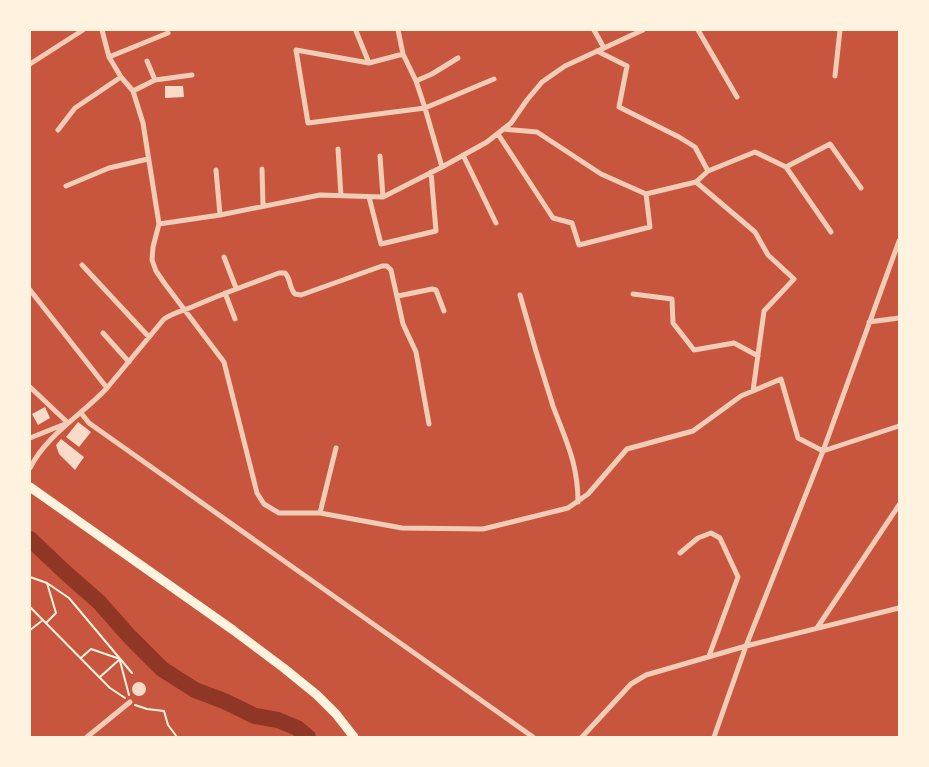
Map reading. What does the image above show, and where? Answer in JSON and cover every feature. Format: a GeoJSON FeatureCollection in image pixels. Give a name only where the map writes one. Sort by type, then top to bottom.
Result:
{"type":"FeatureCollection","features":[{"type":"Feature","properties":{"kind":"main road"},"geometry":{"type":"LineString","coordinates":[[30,487],[233,630],[285,670],[317,695],[336,714],[354,737]]}},
{"type":"Feature","properties":{"kind":"street"},"geometry":{"type":"LineString","coordinates":[[30,64],[83,30]]}},
{"type":"Feature","properties":{"kind":"street"},"geometry":{"type":"LineString","coordinates":[[102,30],[109,57],[121,77],[133,91],[143,123],[159,224],[152,260],[156,271],[224,362],[257,493],[264,504],[279,513],[320,513],[402,528],[483,529],[568,508],[588,494],[627,449],[693,431],[741,396],[780,379],[798,438],[823,451],[899,426]]}},
{"type":"Feature","properties":{"kind":"street"},"geometry":{"type":"LineString","coordinates":[[398,30],[403,54],[416,81],[442,168]]}},
{"type":"Feature","properties":{"kind":"street"},"geometry":{"type":"LineString","coordinates":[[594,30],[604,48]]}},
{"type":"Feature","properties":{"kind":"street"},"geometry":{"type":"LineString","coordinates":[[159,224],[220,215],[320,195],[383,196],[442,168],[487,142],[511,123],[542,82],[565,66],[643,30]]}},
{"type":"Feature","properties":{"kind":"street"},"geometry":{"type":"LineString","coordinates":[[698,30],[737,97]]}},
{"type":"Feature","properties":{"kind":"street"},"geometry":{"type":"LineString","coordinates":[[835,76],[840,30]]}},
{"type":"Feature","properties":{"kind":"street"},"geometry":{"type":"LineString","coordinates":[[356,31],[369,63]]}},
{"type":"Feature","properties":{"kind":"street"},"geometry":{"type":"LineString","coordinates":[[109,57],[168,33]]}},
{"type":"Feature","properties":{"kind":"street"},"geometry":{"type":"LineString","coordinates":[[403,54],[369,63],[296,50],[308,123],[425,108],[494,79]]}},
{"type":"Feature","properties":{"kind":"street"},"geometry":{"type":"LineString","coordinates":[[598,51],[626,66],[619,107],[695,147],[708,170]]}},
{"type":"Feature","properties":{"kind":"street"},"geometry":{"type":"LineString","coordinates":[[416,81],[432,74],[458,58]]}},
{"type":"Feature","properties":{"kind":"street"},"geometry":{"type":"LineString","coordinates":[[147,61],[155,80]]}},
{"type":"Feature","properties":{"kind":"street"},"geometry":{"type":"LineString","coordinates":[[133,91],[155,80],[192,75]]}},
{"type":"Feature","properties":{"kind":"street"},"geometry":{"type":"LineString","coordinates":[[58,130],[75,108],[121,77]]}},
{"type":"Feature","properties":{"kind":"street"},"geometry":{"type":"LineString","coordinates":[[503,129],[537,132],[601,174],[646,194],[696,182],[708,170],[755,152],[786,167],[831,232]]}},
{"type":"Feature","properties":{"kind":"street"},"geometry":{"type":"LineString","coordinates":[[498,134],[553,218],[572,224],[579,245],[650,227],[646,194]]}},
{"type":"Feature","properties":{"kind":"street"},"geometry":{"type":"LineString","coordinates":[[786,167],[830,144],[861,188]]}},
{"type":"Feature","properties":{"kind":"street"},"geometry":{"type":"LineString","coordinates":[[338,149],[341,196]]}},
{"type":"Feature","properties":{"kind":"street"},"geometry":{"type":"LineString","coordinates":[[463,155],[496,223]]}},
{"type":"Feature","properties":{"kind":"street"},"geometry":{"type":"LineString","coordinates":[[380,156],[383,196]]}},
{"type":"Feature","properties":{"kind":"street"},"geometry":{"type":"LineString","coordinates":[[66,186],[109,168],[148,159]]}},
{"type":"Feature","properties":{"kind":"street"},"geometry":{"type":"LineString","coordinates":[[262,169],[263,206]]}},
{"type":"Feature","properties":{"kind":"street"},"geometry":{"type":"LineString","coordinates":[[216,170],[220,215]]}},
{"type":"Feature","properties":{"kind":"street"},"geometry":{"type":"LineString","coordinates":[[369,197],[381,244],[436,231],[431,172]]}},
{"type":"Feature","properties":{"kind":"street"},"geometry":{"type":"LineString","coordinates":[[696,182],[754,232],[768,255],[794,279],[764,311],[753,391]]}},
{"type":"Feature","properties":{"kind":"street"},"geometry":{"type":"LineString","coordinates":[[714,737],[746,646],[823,451],[899,240]]}},
{"type":"Feature","properties":{"kind":"street"},"geometry":{"type":"LineString","coordinates":[[224,257],[236,288]]}},
{"type":"Feature","properties":{"kind":"street"},"geometry":{"type":"LineString","coordinates":[[82,265],[149,337]]}},
{"type":"Feature","properties":{"kind":"street"},"geometry":{"type":"LineString","coordinates":[[30,468],[48,443],[107,388],[164,319],[172,313],[279,273],[285,273],[292,291],[295,294],[301,295],[382,266],[387,266],[391,270],[403,324],[416,352],[429,424]]}},
{"type":"Feature","properties":{"kind":"street"},"geometry":{"type":"LineString","coordinates":[[398,296],[432,289],[436,290],[444,311]]}},
{"type":"Feature","properties":{"kind":"street"},"geometry":{"type":"LineString","coordinates":[[30,290],[107,388]]}},
{"type":"Feature","properties":{"kind":"street"},"geometry":{"type":"LineString","coordinates":[[225,293],[235,318]]}},
{"type":"Feature","properties":{"kind":"street"},"geometry":{"type":"LineString","coordinates":[[633,294],[672,299],[673,323],[694,350],[734,344],[758,356]]}},
{"type":"Feature","properties":{"kind":"street"},"geometry":{"type":"LineString","coordinates":[[520,295],[534,348],[572,455],[578,483],[578,502]]}},
{"type":"Feature","properties":{"kind":"street"},"geometry":{"type":"LineString","coordinates":[[869,322],[899,318]]}},
{"type":"Feature","properties":{"kind":"street"},"geometry":{"type":"LineString","coordinates":[[103,334],[129,362]]}},
{"type":"Feature","properties":{"kind":"street"},"geometry":{"type":"LineString","coordinates":[[30,387],[68,423]]}},
{"type":"Feature","properties":{"kind":"street"},"geometry":{"type":"LineString","coordinates":[[81,413],[97,429],[533,737]]}},
{"type":"Feature","properties":{"kind":"street"},"geometry":{"type":"LineString","coordinates":[[30,438],[68,423]]}},
{"type":"Feature","properties":{"kind":"street"},"geometry":{"type":"LineString","coordinates":[[320,513],[336,448]]}},
{"type":"Feature","properties":{"kind":"street"},"geometry":{"type":"LineString","coordinates":[[817,628],[899,505]]}},
{"type":"Feature","properties":{"kind":"street"},"geometry":{"type":"LineString","coordinates":[[680,553],[698,538],[711,533],[720,538],[738,577],[709,656]]}},
{"type":"Feature","properties":{"kind":"street"},"geometry":{"type":"LineString","coordinates":[[582,737],[631,684],[646,675],[746,646],[899,608]]}},
{"type":"Feature","properties":{"kind":"street"},"geometry":{"type":"LineString","coordinates":[[87,737],[130,702]]}},
{"type":"Feature","properties":{"kind":"path"},"geometry":{"type":"LineString","coordinates":[[30,577],[47,583],[73,602],[132,673]]}},
{"type":"Feature","properties":{"kind":"path"},"geometry":{"type":"LineString","coordinates":[[46,623],[56,613],[47,583]]}},
{"type":"Feature","properties":{"kind":"path"},"geometry":{"type":"LineString","coordinates":[[30,607],[118,694],[130,702],[147,709],[164,711],[168,725],[177,737]]}},
{"type":"Feature","properties":{"kind":"path"},"geometry":{"type":"LineString","coordinates":[[30,630],[44,620]]}},
{"type":"Feature","properties":{"kind":"path"},"geometry":{"type":"LineString","coordinates":[[81,658],[91,649],[120,659]]}},
{"type":"Feature","properties":{"kind":"path"},"geometry":{"type":"LineString","coordinates":[[100,677],[120,659]]}},
{"type":"Feature","properties":{"kind":"path"},"geometry":{"type":"LineString","coordinates":[[120,659],[130,702]]}},
{"type":"Feature","properties":{"kind":"building"},"geometry":{"type":"Polygon","coordinates":[[[165,86],[183,86],[184,97],[165,98],[165,86]]]}},
{"type":"Feature","properties":{"kind":"building"},"geometry":{"type":"Polygon","coordinates":[[[45,407],[50,418],[38,425],[32,414],[45,407]]]}},
{"type":"Feature","properties":{"kind":"building"},"geometry":{"type":"Polygon","coordinates":[[[78,422],[91,432],[79,447],[66,437],[78,422]]]}},
{"type":"Feature","properties":{"kind":"building"},"geometry":{"type":"Polygon","coordinates":[[[61,439],[84,457],[75,470],[59,454],[56,445],[61,439]]]}},
{"type":"Feature","properties":{"kind":"building"},"geometry":{"type":"Polygon","coordinates":[[[139,682],[144,684],[146,689],[144,694],[139,696],[134,694],[132,689],[134,684],[139,682]]]}},
{"type":"Feature","properties":{"kind":"waterway"},"geometry":{"type":"LineString","coordinates":[[30,539],[99,602],[162,669],[195,690],[255,716],[278,720],[297,728],[308,737]]}}]}
